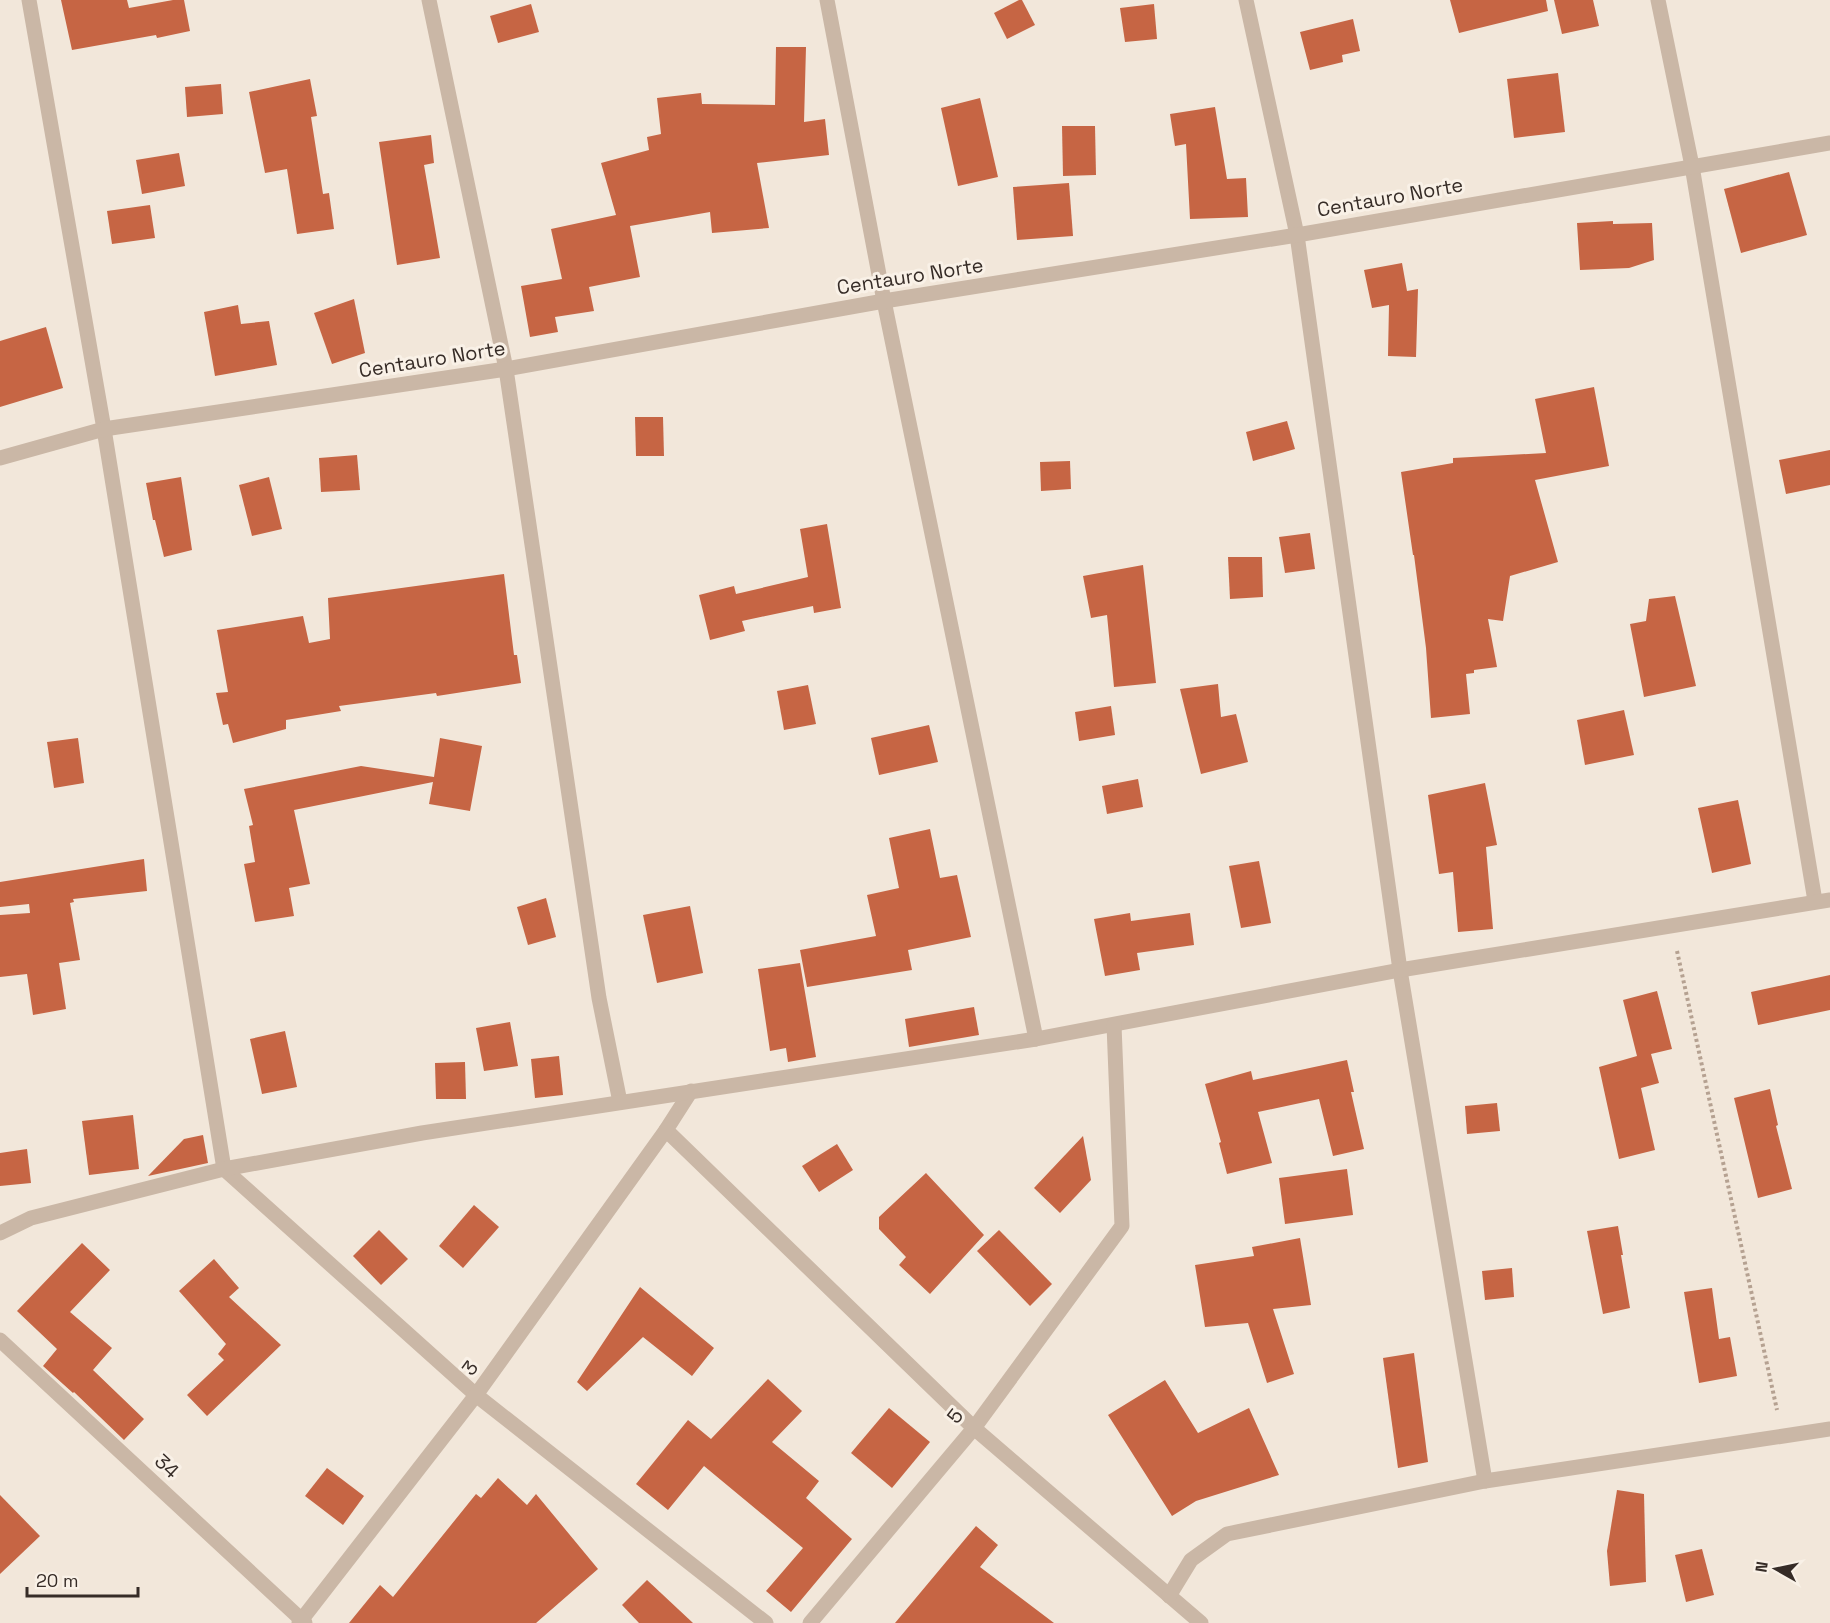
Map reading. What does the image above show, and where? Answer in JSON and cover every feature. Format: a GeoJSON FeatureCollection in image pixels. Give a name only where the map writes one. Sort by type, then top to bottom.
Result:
{"type":"FeatureCollection","features":[{"type":"Feature","properties":{"kind":"street"},"geometry":{"type":"LineString","coordinates":[[29,0],[104,429],[224,1169],[476,1395],[766,1623]]}},
{"type":"Feature","properties":{"kind":"street"},"geometry":{"type":"LineString","coordinates":[[429,0],[506,369],[599,998],[620,1102]]}},
{"type":"Feature","properties":{"kind":"street"},"geometry":{"type":"LineString","coordinates":[[827,0],[884,301],[1036,1039]]}},
{"type":"Feature","properties":{"kind":"street"},"geometry":{"type":"LineString","coordinates":[[1246,0],[1297,235],[1400,970],[1485,1481]]}},
{"type":"Feature","properties":{"kind":"street"},"geometry":{"type":"LineString","coordinates":[[0,1233],[31,1218],[224,1169],[422,1133],[1036,1039],[1400,970],[1671,927],[1822,900],[1692,166],[1658,0]]}},
{"type":"Feature","properties":{"kind":"street","name":"Centauro Norte"},"geometry":{"type":"LineString","coordinates":[[0,458],[104,429],[506,369],[884,301],[1297,235],[1830,143]]}},
{"type":"Feature","properties":{"kind":"street","name":"5"},"geometry":{"type":"LineString","coordinates":[[810,1623],[974,1428],[1122,1226],[1114,1025]]}},
{"type":"Feature","properties":{"kind":"street","name":"3"},"geometry":{"type":"LineString","coordinates":[[302,1622],[476,1395],[666,1130],[691,1091]]}},
{"type":"Feature","properties":{"kind":"street"},"geometry":{"type":"LineString","coordinates":[[666,1130],[974,1428],[1201,1623]]}},
{"type":"Feature","properties":{"kind":"street","name":"34"},"geometry":{"type":"LineString","coordinates":[[0,1340],[302,1622]]}},
{"type":"Feature","properties":{"kind":"street"},"geometry":{"type":"LineString","coordinates":[[1169,1596],[1191,1560],[1227,1534],[1485,1481],[1830,1429]]}},
{"type":"Feature","properties":{"kind":"path"},"geometry":{"type":"LineString","coordinates":[[1671,927],[1783,1437]]}},
{"type":"Feature","properties":{"kind":"building"},"geometry":{"type":"Polygon","coordinates":[[[61,0],[127,0],[129,8],[184,0],[190,31],[72,50],[61,0]]]}},
{"type":"Feature","properties":{"kind":"building"},"geometry":{"type":"Polygon","coordinates":[[[1022,0],[1035,25],[1007,39],[994,13],[1022,0]]]}},
{"type":"Feature","properties":{"kind":"building"},"geometry":{"type":"Polygon","coordinates":[[[1450,0],[1546,0],[1548,11],[1459,33],[1450,0]]]}},
{"type":"Feature","properties":{"kind":"building"},"geometry":{"type":"Polygon","coordinates":[[[1554,0],[1593,0],[1599,26],[1562,34],[1554,0]]]}},
{"type":"Feature","properties":{"kind":"building"},"geometry":{"type":"Polygon","coordinates":[[[531,4],[539,32],[498,43],[490,16],[531,4]]]}},
{"type":"Feature","properties":{"kind":"building"},"geometry":{"type":"Polygon","coordinates":[[[1154,4],[1157,39],[1125,42],[1120,8],[1154,4]]]}},
{"type":"Feature","properties":{"kind":"building"},"geometry":{"type":"Polygon","coordinates":[[[1353,19],[1360,51],[1342,55],[1343,62],[1310,70],[1300,32],[1353,19]]]}},
{"type":"Feature","properties":{"kind":"building"},"geometry":{"type":"Polygon","coordinates":[[[776,47],[806,47],[804,122],[825,119],[829,155],[757,163],[769,228],[712,233],[710,212],[630,226],[640,277],[589,287],[594,311],[555,317],[558,332],[530,337],[521,286],[562,279],[551,229],[616,215],[601,163],[649,150],[647,137],[661,134],[657,98],[701,93],[702,104],[775,105],[776,47]]]}},
{"type":"Feature","properties":{"kind":"building"},"geometry":{"type":"Polygon","coordinates":[[[1558,73],[1565,132],[1514,138],[1507,79],[1558,73]]]}},
{"type":"Feature","properties":{"kind":"building"},"geometry":{"type":"Polygon","coordinates":[[[310,79],[317,116],[311,117],[323,194],[329,193],[334,229],[297,234],[287,169],[265,173],[249,92],[310,79]]]}},
{"type":"Feature","properties":{"kind":"building"},"geometry":{"type":"Polygon","coordinates":[[[221,84],[223,114],[187,117],[185,87],[221,84]]]}},
{"type":"Feature","properties":{"kind":"building"},"geometry":{"type":"Polygon","coordinates":[[[980,98],[998,177],[958,186],[941,108],[980,98]]]}},
{"type":"Feature","properties":{"kind":"building"},"geometry":{"type":"Polygon","coordinates":[[[1215,107],[1227,179],[1246,178],[1248,217],[1190,219],[1186,144],[1175,146],[1170,114],[1215,107]]]}},
{"type":"Feature","properties":{"kind":"building"},"geometry":{"type":"Polygon","coordinates":[[[1062,126],[1095,126],[1096,175],[1063,176],[1062,126]]]}},
{"type":"Feature","properties":{"kind":"building"},"geometry":{"type":"Polygon","coordinates":[[[431,135],[434,163],[424,165],[440,258],[397,265],[379,142],[431,135]]]}},
{"type":"Feature","properties":{"kind":"building"},"geometry":{"type":"Polygon","coordinates":[[[179,153],[185,186],[142,194],[136,160],[179,153]]]}},
{"type":"Feature","properties":{"kind":"building"},"geometry":{"type":"Polygon","coordinates":[[[1789,172],[1807,235],[1741,253],[1724,189],[1789,172]]]}},
{"type":"Feature","properties":{"kind":"building"},"geometry":{"type":"Polygon","coordinates":[[[1069,183],[1073,236],[1017,240],[1013,187],[1069,183]]]}},
{"type":"Feature","properties":{"kind":"building"},"geometry":{"type":"Polygon","coordinates":[[[150,205],[155,238],[112,244],[107,211],[150,205]]]}},
{"type":"Feature","properties":{"kind":"building"},"geometry":{"type":"Polygon","coordinates":[[[1613,221],[1613,224],[1652,223],[1654,260],[1629,268],[1580,270],[1577,223],[1613,221]]]}},
{"type":"Feature","properties":{"kind":"building"},"geometry":{"type":"Polygon","coordinates":[[[1402,263],[1407,291],[1418,289],[1416,357],[1388,356],[1389,305],[1372,308],[1364,270],[1402,263]]]}},
{"type":"Feature","properties":{"kind":"building"},"geometry":{"type":"Polygon","coordinates":[[[354,299],[365,353],[332,364],[314,313],[354,299]]]}},
{"type":"Feature","properties":{"kind":"building"},"geometry":{"type":"Polygon","coordinates":[[[238,305],[241,324],[269,321],[277,365],[215,376],[204,312],[238,305]]]}},
{"type":"Feature","properties":{"kind":"building"},"geometry":{"type":"Polygon","coordinates":[[[46,327],[63,388],[0,407],[0,341],[46,327]]]}},
{"type":"Feature","properties":{"kind":"building"},"geometry":{"type":"Polygon","coordinates":[[[1594,387],[1609,466],[1535,480],[1558,562],[1510,576],[1503,621],[1488,619],[1497,667],[1474,670],[1474,673],[1466,674],[1470,714],[1431,718],[1426,648],[1401,472],[1453,463],[1453,458],[1546,453],[1535,399],[1594,387]]]}},
{"type":"Feature","properties":{"kind":"building"},"geometry":{"type":"Polygon","coordinates":[[[635,417],[663,417],[664,456],[636,456],[635,417]]]}},
{"type":"Feature","properties":{"kind":"building"},"geometry":{"type":"Polygon","coordinates":[[[1287,421],[1295,449],[1253,461],[1246,432],[1287,421]]]}},
{"type":"Feature","properties":{"kind":"building"},"geometry":{"type":"Polygon","coordinates":[[[1830,450],[1830,485],[1786,494],[1779,460],[1830,450]]]}},
{"type":"Feature","properties":{"kind":"building"},"geometry":{"type":"Polygon","coordinates":[[[357,455],[360,490],[321,492],[319,458],[357,455]]]}},
{"type":"Feature","properties":{"kind":"building"},"geometry":{"type":"Polygon","coordinates":[[[1070,461],[1071,489],[1041,491],[1040,462],[1070,461]]]}},
{"type":"Feature","properties":{"kind":"building"},"geometry":{"type":"Polygon","coordinates":[[[181,477],[192,550],[164,557],[155,520],[153,520],[146,483],[181,477]]]}},
{"type":"Feature","properties":{"kind":"building"},"geometry":{"type":"Polygon","coordinates":[[[269,477],[282,529],[252,536],[239,485],[269,477]]]}},
{"type":"Feature","properties":{"kind":"building"},"geometry":{"type":"Polygon","coordinates":[[[827,524],[841,608],[814,613],[813,606],[742,621],[745,631],[710,640],[699,595],[734,586],[736,594],[808,577],[800,529],[827,524]]]}},
{"type":"Feature","properties":{"kind":"building"},"geometry":{"type":"Polygon","coordinates":[[[1310,533],[1315,569],[1285,573],[1279,537],[1310,533]]]}},
{"type":"Feature","properties":{"kind":"building"},"geometry":{"type":"Polygon","coordinates":[[[1228,557],[1262,557],[1263,597],[1230,599],[1228,557]]]}},
{"type":"Feature","properties":{"kind":"building"},"geometry":{"type":"Polygon","coordinates":[[[1143,565],[1156,683],[1114,687],[1107,615],[1091,618],[1083,576],[1143,565]]]}},
{"type":"Feature","properties":{"kind":"building"},"geometry":{"type":"Polygon","coordinates":[[[504,574],[514,655],[517,655],[521,683],[437,696],[436,693],[339,706],[341,711],[286,720],[286,729],[233,743],[228,724],[223,725],[216,693],[228,692],[217,630],[303,616],[309,643],[330,639],[328,598],[504,574]]]}},
{"type":"Feature","properties":{"kind":"building"},"geometry":{"type":"Polygon","coordinates":[[[1675,596],[1696,686],[1644,697],[1630,624],[1646,621],[1649,599],[1675,596]]]}},
{"type":"Feature","properties":{"kind":"building"},"geometry":{"type":"Polygon","coordinates":[[[1218,684],[1221,717],[1236,714],[1248,762],[1201,774],[1180,689],[1218,684]]]}},
{"type":"Feature","properties":{"kind":"building"},"geometry":{"type":"Polygon","coordinates":[[[808,685],[816,724],[784,730],[777,691],[808,685]]]}},
{"type":"Feature","properties":{"kind":"building"},"geometry":{"type":"Polygon","coordinates":[[[1111,706],[1115,735],[1079,741],[1075,712],[1111,706]]]}},
{"type":"Feature","properties":{"kind":"building"},"geometry":{"type":"Polygon","coordinates":[[[1624,710],[1634,755],[1585,765],[1577,720],[1624,710]]]}},
{"type":"Feature","properties":{"kind":"building"},"geometry":{"type":"Polygon","coordinates":[[[929,725],[938,762],[879,775],[871,738],[929,725]]]}},
{"type":"Feature","properties":{"kind":"building"},"geometry":{"type":"Polygon","coordinates":[[[78,738],[84,783],[54,788],[47,742],[78,738]]]}},
{"type":"Feature","properties":{"kind":"building"},"geometry":{"type":"Polygon","coordinates":[[[440,738],[482,746],[470,811],[429,804],[433,782],[294,810],[310,884],[289,888],[294,916],[255,922],[244,864],[255,862],[249,826],[253,825],[244,789],[361,766],[434,777],[440,738]]]}},
{"type":"Feature","properties":{"kind":"building"},"geometry":{"type":"Polygon","coordinates":[[[1138,779],[1143,807],[1107,814],[1102,786],[1138,779]]]}},
{"type":"Feature","properties":{"kind":"building"},"geometry":{"type":"Polygon","coordinates":[[[1485,783],[1497,845],[1486,847],[1493,929],[1458,932],[1453,872],[1439,874],[1428,795],[1485,783]]]}},
{"type":"Feature","properties":{"kind":"building"},"geometry":{"type":"Polygon","coordinates":[[[1738,800],[1751,864],[1712,873],[1698,808],[1738,800]]]}},
{"type":"Feature","properties":{"kind":"building"},"geometry":{"type":"Polygon","coordinates":[[[930,829],[940,878],[957,875],[971,937],[908,950],[912,970],[807,987],[800,950],[876,936],[867,895],[899,888],[889,838],[930,829]]]}},
{"type":"Feature","properties":{"kind":"building"},"geometry":{"type":"Polygon","coordinates":[[[144,859],[147,891],[73,899],[74,902],[70,903],[80,960],[59,963],[66,1009],[33,1015],[27,974],[0,977],[0,915],[30,913],[29,904],[0,907],[0,882],[144,859]]]}},
{"type":"Feature","properties":{"kind":"building"},"geometry":{"type":"Polygon","coordinates":[[[1259,861],[1271,923],[1241,928],[1229,866],[1259,861]]]}},
{"type":"Feature","properties":{"kind":"building"},"geometry":{"type":"Polygon","coordinates":[[[546,898],[556,937],[528,945],[517,907],[546,898]]]}},
{"type":"Feature","properties":{"kind":"building"},"geometry":{"type":"Polygon","coordinates":[[[690,906],[703,973],[657,983],[643,915],[690,906]]]}},
{"type":"Feature","properties":{"kind":"building"},"geometry":{"type":"Polygon","coordinates":[[[1130,913],[1131,921],[1190,913],[1194,945],[1137,953],[1140,970],[1105,976],[1094,919],[1130,913]]]}},
{"type":"Feature","properties":{"kind":"building"},"geometry":{"type":"Polygon","coordinates":[[[800,963],[816,1057],[788,1062],[786,1048],[770,1051],[758,969],[800,963]]]}},
{"type":"Feature","properties":{"kind":"building"},"geometry":{"type":"Polygon","coordinates":[[[1830,975],[1830,1010],[1758,1025],[1751,992],[1830,975]]]}},
{"type":"Feature","properties":{"kind":"building"},"geometry":{"type":"Polygon","coordinates":[[[1657,991],[1672,1049],[1651,1054],[1659,1083],[1641,1088],[1655,1150],[1619,1159],[1599,1067],[1637,1056],[1623,1000],[1657,991]]]}},
{"type":"Feature","properties":{"kind":"building"},"geometry":{"type":"Polygon","coordinates":[[[974,1007],[979,1035],[909,1047],[905,1019],[974,1007]]]}},
{"type":"Feature","properties":{"kind":"building"},"geometry":{"type":"Polygon","coordinates":[[[510,1022],[518,1066],[484,1071],[476,1028],[510,1022]]]}},
{"type":"Feature","properties":{"kind":"building"},"geometry":{"type":"Polygon","coordinates":[[[285,1031],[297,1087],[262,1094],[250,1039],[285,1031]]]}},
{"type":"Feature","properties":{"kind":"building"},"geometry":{"type":"Polygon","coordinates":[[[559,1056],[563,1095],[535,1098],[531,1059],[559,1056]]]}},
{"type":"Feature","properties":{"kind":"building"},"geometry":{"type":"Polygon","coordinates":[[[1347,1060],[1354,1092],[1351,1092],[1364,1149],[1333,1156],[1319,1099],[1258,1112],[1272,1163],[1227,1174],[1205,1084],[1251,1071],[1253,1080],[1347,1060]]]}},
{"type":"Feature","properties":{"kind":"building"},"geometry":{"type":"Polygon","coordinates":[[[465,1062],[466,1099],[436,1099],[435,1063],[465,1062]]]}},
{"type":"Feature","properties":{"kind":"building"},"geometry":{"type":"Polygon","coordinates":[[[1770,1089],[1778,1125],[1776,1126],[1792,1189],[1758,1198],[1734,1098],[1770,1089]]]}},
{"type":"Feature","properties":{"kind":"building"},"geometry":{"type":"Polygon","coordinates":[[[1497,1103],[1500,1131],[1467,1134],[1465,1106],[1497,1103]]]}},
{"type":"Feature","properties":{"kind":"building"},"geometry":{"type":"Polygon","coordinates":[[[133,1115],[139,1169],[89,1175],[82,1121],[133,1115]]]}},
{"type":"Feature","properties":{"kind":"building"},"geometry":{"type":"Polygon","coordinates":[[[203,1135],[208,1163],[148,1176],[184,1139],[203,1135]]]}},
{"type":"Feature","properties":{"kind":"building"},"geometry":{"type":"Polygon","coordinates":[[[1083,1136],[1091,1180],[1060,1213],[1034,1188],[1083,1136]]]}},
{"type":"Feature","properties":{"kind":"building"},"geometry":{"type":"Polygon","coordinates":[[[837,1144],[853,1170],[819,1192],[802,1166],[837,1144]]]}},
{"type":"Feature","properties":{"kind":"building"},"geometry":{"type":"Polygon","coordinates":[[[27,1149],[31,1183],[0,1186],[0,1153],[27,1149]]]}},
{"type":"Feature","properties":{"kind":"building"},"geometry":{"type":"Polygon","coordinates":[[[1347,1169],[1353,1215],[1285,1224],[1279,1178],[1347,1169]]]}},
{"type":"Feature","properties":{"kind":"building"},"geometry":{"type":"Polygon","coordinates":[[[926,1173],[984,1235],[930,1294],[899,1265],[906,1257],[879,1229],[879,1217],[926,1173]]]}},
{"type":"Feature","properties":{"kind":"building"},"geometry":{"type":"Polygon","coordinates":[[[474,1205],[499,1227],[463,1268],[439,1246],[474,1205]]]}},
{"type":"Feature","properties":{"kind":"building"},"geometry":{"type":"Polygon","coordinates":[[[1618,1226],[1630,1308],[1603,1314],[1587,1231],[1618,1226]]]}},
{"type":"Feature","properties":{"kind":"building"},"geometry":{"type":"Polygon","coordinates":[[[379,1230],[408,1259],[381,1285],[353,1256],[379,1230]]]}},
{"type":"Feature","properties":{"kind":"building"},"geometry":{"type":"Polygon","coordinates":[[[999,1230],[1052,1284],[1030,1306],[977,1251],[999,1230]]]}},
{"type":"Feature","properties":{"kind":"building"},"geometry":{"type":"Polygon","coordinates":[[[1300,1238],[1311,1305],[1273,1309],[1294,1374],[1267,1383],[1248,1323],[1205,1327],[1195,1265],[1254,1256],[1252,1247],[1300,1238]]]}},
{"type":"Feature","properties":{"kind":"building"},"geometry":{"type":"Polygon","coordinates":[[[82,1243],[110,1270],[70,1312],[112,1348],[93,1370],[144,1419],[124,1440],[43,1366],[57,1349],[17,1311],[82,1243]]]}},
{"type":"Feature","properties":{"kind":"building"},"geometry":{"type":"Polygon","coordinates":[[[214,1259],[239,1288],[229,1297],[281,1345],[207,1416],[187,1395],[224,1360],[218,1354],[226,1344],[179,1291],[214,1259]]]}},
{"type":"Feature","properties":{"kind":"building"},"geometry":{"type":"Polygon","coordinates":[[[1512,1268],[1514,1297],[1485,1300],[1482,1271],[1512,1268]]]}},
{"type":"Feature","properties":{"kind":"building"},"geometry":{"type":"Polygon","coordinates":[[[640,1287],[714,1348],[692,1376],[643,1337],[587,1391],[577,1382],[640,1287]]]}},
{"type":"Feature","properties":{"kind":"building"},"geometry":{"type":"Polygon","coordinates":[[[1712,1288],[1719,1339],[1730,1337],[1737,1376],[1699,1383],[1684,1292],[1712,1288]]]}},
{"type":"Feature","properties":{"kind":"building"},"geometry":{"type":"Polygon","coordinates":[[[1414,1353],[1428,1462],[1398,1468],[1383,1358],[1414,1353]]]}},
{"type":"Feature","properties":{"kind":"building"},"geometry":{"type":"Polygon","coordinates":[[[768,1379],[802,1411],[772,1442],[819,1481],[806,1498],[852,1539],[791,1612],[766,1591],[803,1548],[704,1466],[668,1510],[636,1484],[688,1420],[711,1439],[768,1379]]]}},
{"type":"Feature","properties":{"kind":"building"},"geometry":{"type":"Polygon","coordinates":[[[1165,1380],[1198,1433],[1249,1408],[1279,1475],[1196,1501],[1172,1516],[1108,1415],[1165,1380]]]}},
{"type":"Feature","properties":{"kind":"building"},"geometry":{"type":"Polygon","coordinates":[[[889,1408],[930,1442],[892,1488],[851,1453],[889,1408]]]}},
{"type":"Feature","properties":{"kind":"building"},"geometry":{"type":"Polygon","coordinates":[[[327,1468],[364,1496],[343,1525],[305,1496],[327,1468]]]}},
{"type":"Feature","properties":{"kind":"building"},"geometry":{"type":"Polygon","coordinates":[[[498,1478],[527,1505],[536,1494],[598,1569],[536,1623],[349,1623],[380,1585],[393,1597],[476,1494],[481,1498],[498,1478]]]}},
{"type":"Feature","properties":{"kind":"building"},"geometry":{"type":"Polygon","coordinates":[[[1617,1490],[1644,1494],[1646,1582],[1610,1586],[1607,1551],[1617,1490]]]}},
{"type":"Feature","properties":{"kind":"building"},"geometry":{"type":"Polygon","coordinates":[[[0,1495],[40,1536],[0,1574],[0,1495]]]}},
{"type":"Feature","properties":{"kind":"building"},"geometry":{"type":"Polygon","coordinates":[[[976,1526],[998,1545],[980,1567],[1054,1623],[895,1623],[976,1526]]]}},
{"type":"Feature","properties":{"kind":"building"},"geometry":{"type":"Polygon","coordinates":[[[1702,1549],[1714,1595],[1686,1602],[1675,1555],[1702,1549]]]}},
{"type":"Feature","properties":{"kind":"building"},"geometry":{"type":"Polygon","coordinates":[[[647,1580],[693,1623],[639,1623],[622,1605],[647,1580]]]}}]}
